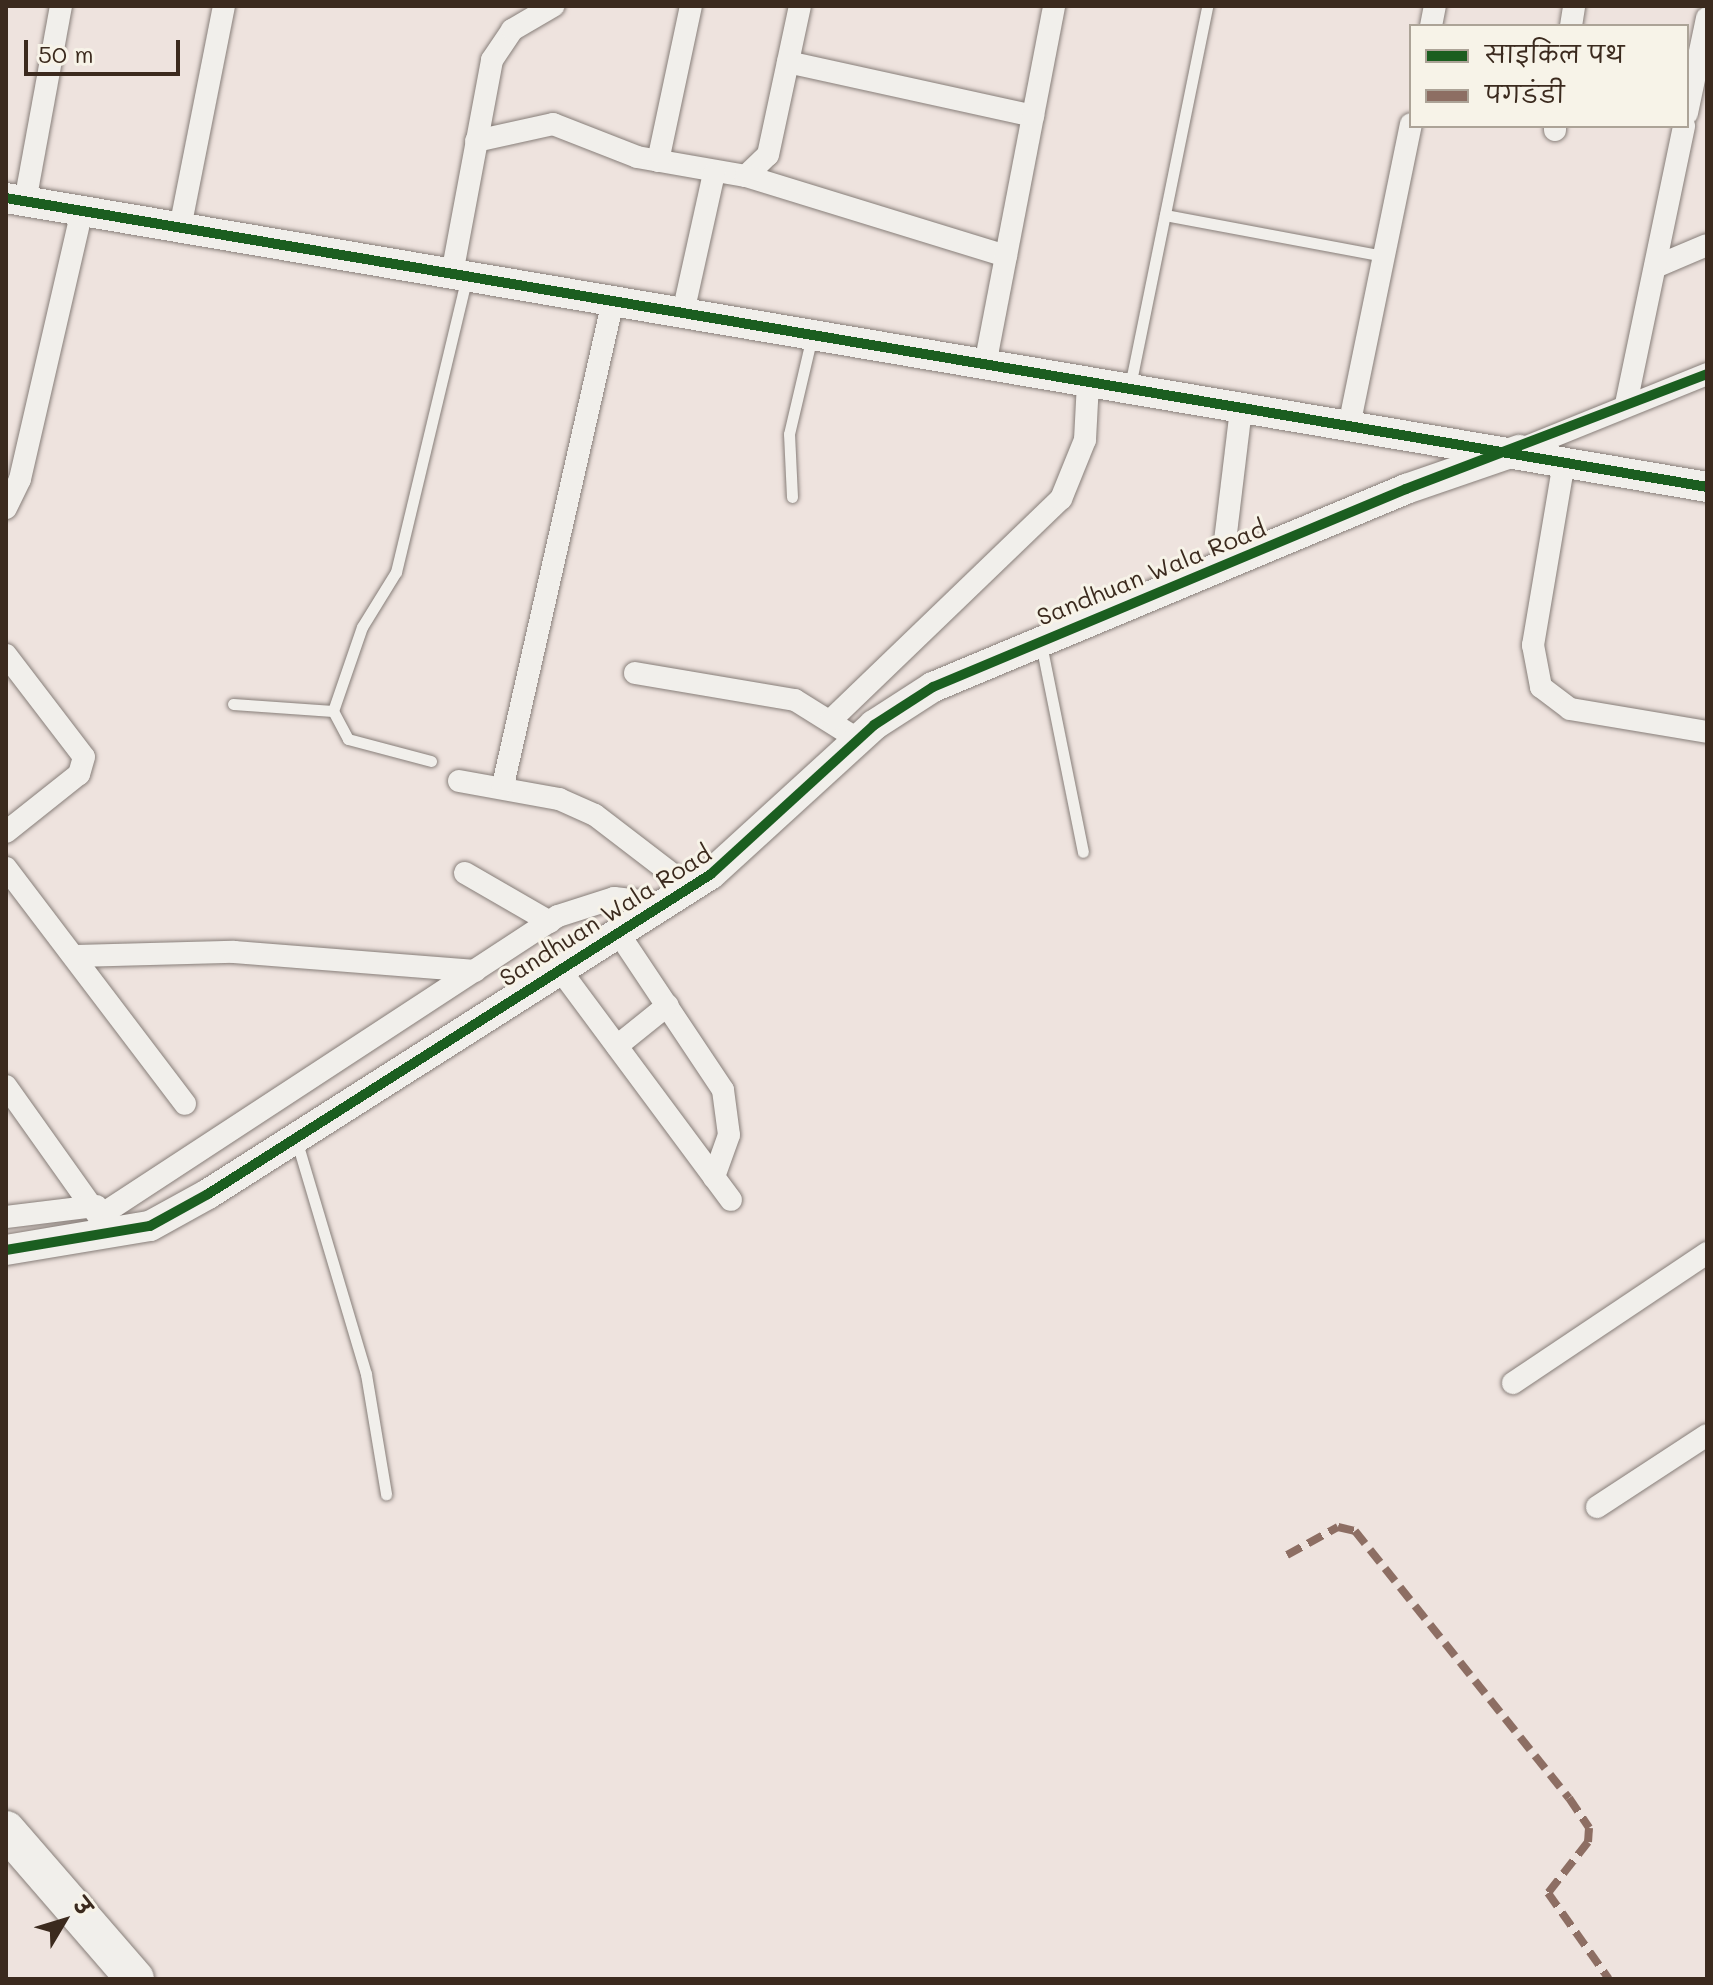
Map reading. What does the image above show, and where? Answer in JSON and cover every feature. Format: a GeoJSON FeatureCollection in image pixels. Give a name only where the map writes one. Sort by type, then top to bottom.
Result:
{"type":"FeatureCollection","features":[{"type":"Feature","properties":{"kind":"highway"},"geometry":{"type":"LineString","coordinates":[[6,1830],[135,1979]]}},
{"type":"Feature","properties":{"kind":"street"},"geometry":{"type":"LineString","coordinates":[[61,6],[16,200],[1349,426],[1519,450],[1564,462],[1707,487]]}},
{"type":"Feature","properties":{"kind":"street"},"geometry":{"type":"LineString","coordinates":[[180,228],[224,6]]}},
{"type":"Feature","properties":{"kind":"street"},"geometry":{"type":"LineString","coordinates":[[459,275],[476,141],[501,42],[553,6]]}},
{"type":"Feature","properties":{"kind":"street"},"geometry":{"type":"LineString","coordinates":[[658,161],[691,6]]}},
{"type":"Feature","properties":{"kind":"street"},"geometry":{"type":"LineString","coordinates":[[746,176],[768,155],[800,6]]}},
{"type":"Feature","properties":{"kind":"street"},"geometry":{"type":"LineString","coordinates":[[985,365],[1054,6]]}},
{"type":"Feature","properties":{"kind":"street"},"geometry":{"type":"LineString","coordinates":[[1689,104],[1707,18]]}},
{"type":"Feature","properties":{"kind":"street"},"geometry":{"type":"LineString","coordinates":[[788,62],[1033,116]]}},
{"type":"Feature","properties":{"kind":"street"},"geometry":{"type":"LineString","coordinates":[[476,141],[553,124],[658,161],[714,173],[746,176],[1006,256]]}},
{"type":"Feature","properties":{"kind":"street"},"geometry":{"type":"LineString","coordinates":[[1349,426],[1410,128]]}},
{"type":"Feature","properties":{"kind":"street"},"geometry":{"type":"LineString","coordinates":[[1626,404],[1684,128]]}},
{"type":"Feature","properties":{"kind":"street"},"geometry":{"type":"LineString","coordinates":[[683,313],[714,173]]}},
{"type":"Feature","properties":{"kind":"street"},"geometry":{"type":"LineString","coordinates":[[6,508],[20,479],[82,211]]}},
{"type":"Feature","properties":{"kind":"street"},"geometry":{"type":"LineString","coordinates":[[1655,267],[1707,245]]}},
{"type":"Feature","properties":{"kind":"street"},"geometry":{"type":"LineString","coordinates":[[503,785],[613,301]]}},
{"type":"Feature","properties":{"kind":"street"},"geometry":{"type":"LineString","coordinates":[[1519,450],[1626,404],[1707,374]]}},
{"type":"Feature","properties":{"kind":"street"},"geometry":{"type":"LineString","coordinates":[[831,720],[1061,499],[1085,440],[1088,382]]}},
{"type":"Feature","properties":{"kind":"street"},"geometry":{"type":"LineString","coordinates":[[1222,566],[1241,408]]}},
{"type":"Feature","properties":{"kind":"street","name":"Sandhuan Wala Road"},"geometry":{"type":"LineString","coordinates":[[6,1250],[103,1219],[150,1226],[295,1138],[558,967],[679,896],[751,843],[859,740],[933,687],[1222,566],[1519,450]]}},
{"type":"Feature","properties":{"kind":"street"},"geometry":{"type":"LineString","coordinates":[[1564,462],[1533,645],[1541,687],[1570,709],[1707,732]]}},
{"type":"Feature","properties":{"kind":"street"},"geometry":{"type":"LineString","coordinates":[[6,655],[84,757],[79,774],[6,832]]}},
{"type":"Feature","properties":{"kind":"street"},"geometry":{"type":"LineString","coordinates":[[635,673],[775,695],[831,720],[859,740]]}},
{"type":"Feature","properties":{"kind":"street"},"geometry":{"type":"LineString","coordinates":[[459,781],[503,785],[595,815],[679,896]]}},
{"type":"Feature","properties":{"kind":"street"},"geometry":{"type":"LineString","coordinates":[[6,868],[76,956],[185,1104]]}},
{"type":"Feature","properties":{"kind":"street"},"geometry":{"type":"LineString","coordinates":[[465,873],[550,922]]}},
{"type":"Feature","properties":{"kind":"street"},"geometry":{"type":"LineString","coordinates":[[6,1217],[103,1219],[550,922],[614,898],[679,896]]}},
{"type":"Feature","properties":{"kind":"street"},"geometry":{"type":"LineString","coordinates":[[617,931],[723,1090],[729,1135],[714,1177]]}},
{"type":"Feature","properties":{"kind":"street"},"geometry":{"type":"LineString","coordinates":[[76,956],[234,952],[475,971]]}},
{"type":"Feature","properties":{"kind":"street"},"geometry":{"type":"LineString","coordinates":[[558,967],[731,1200]]}},
{"type":"Feature","properties":{"kind":"street"},"geometry":{"type":"LineString","coordinates":[[617,1046],[668,1005]]}},
{"type":"Feature","properties":{"kind":"street"},"geometry":{"type":"LineString","coordinates":[[6,1086],[103,1219]]}},
{"type":"Feature","properties":{"kind":"street"},"geometry":{"type":"LineString","coordinates":[[1513,1383],[1707,1253]]}},
{"type":"Feature","properties":{"kind":"street"},"geometry":{"type":"LineString","coordinates":[[1597,1507],[1707,1435]]}},
{"type":"Feature","properties":{"kind":"lane"},"geometry":{"type":"LineString","coordinates":[[1129,389],[1207,6]]}},
{"type":"Feature","properties":{"kind":"lane"},"geometry":{"type":"LineString","coordinates":[[1165,215],[1384,256]]}},
{"type":"Feature","properties":{"kind":"lane"},"geometry":{"type":"LineString","coordinates":[[431,761],[348,739],[333,711],[362,627],[396,572],[459,275]]}},
{"type":"Feature","properties":{"kind":"lane"},"geometry":{"type":"LineString","coordinates":[[792,497],[789,434],[812,335]]}},
{"type":"Feature","properties":{"kind":"lane"},"geometry":{"type":"LineString","coordinates":[[1040,640],[1083,852]]}},
{"type":"Feature","properties":{"kind":"lane"},"geometry":{"type":"LineString","coordinates":[[233,704],[333,711]]}},
{"type":"Feature","properties":{"kind":"lane"},"geometry":{"type":"LineString","coordinates":[[295,1138],[366,1374],[386,1494]]}},
{"type":"Feature","properties":{"kind":"marked path"},"geometry":{"type":"LineString","coordinates":[[1287,1555],[1338,1527],[1355,1531],[1569,1798],[1589,1828],[1588,1842],[1548,1893],[1609,1979]]}},
{"type":"Feature","properties":{"kind":"cycle path"},"geometry":{"type":"LineString","coordinates":[[6,198],[1707,487]]}},
{"type":"Feature","properties":{"kind":"cycle path"},"geometry":{"type":"LineString","coordinates":[[6,1250],[150,1226],[208,1194],[711,874],[874,725],[933,687],[1406,489],[1707,374]]}}]}
